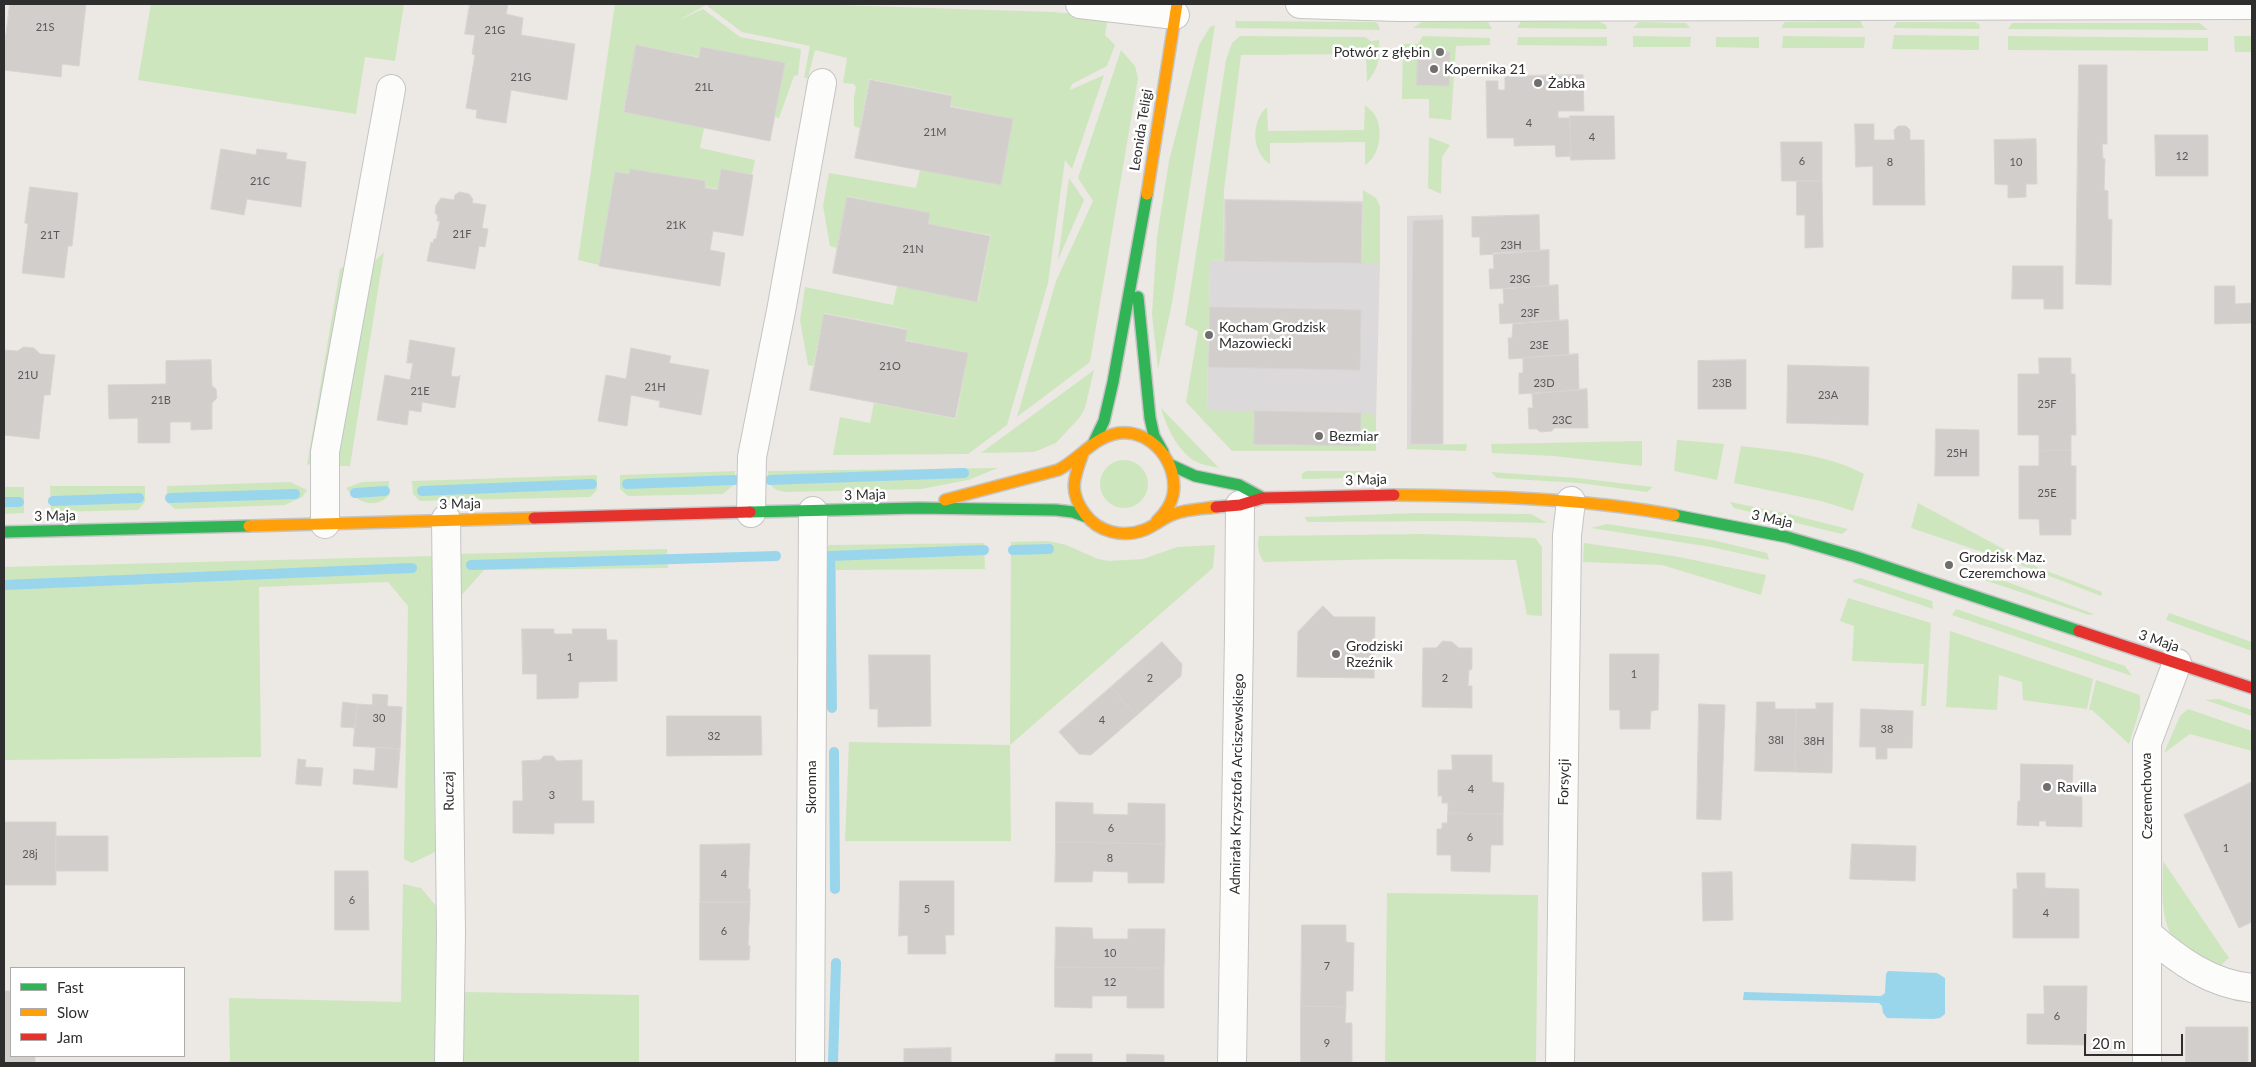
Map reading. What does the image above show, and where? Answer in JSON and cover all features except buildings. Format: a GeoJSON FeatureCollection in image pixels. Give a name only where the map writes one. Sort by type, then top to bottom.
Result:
{"type":"FeatureCollection","features":[{"type":"Feature","properties":{"kind":"street"},"geometry":{"type":"LineString","coordinates":[[1080,4],[1176,9]]}},
{"type":"Feature","properties":{"kind":"street"},"geometry":{"type":"LineString","coordinates":[[1300,4],[1398,7],[2252,5]]}},
{"type":"Feature","properties":{"kind":"street","name":"Leonida Teligi"},"geometry":{"type":"LineString","coordinates":[[1094,442],[1104,421],[1136,261],[1176,9]]}},
{"type":"Feature","properties":{"kind":"street"},"geometry":{"type":"LineString","coordinates":[[751,513],[752,457],[781,311],[822,83]]}},
{"type":"Feature","properties":{"kind":"street"},"geometry":{"type":"LineString","coordinates":[[325,524],[325,452],[391,89]]}},
{"type":"Feature","properties":{"kind":"street","name":"Leonida Teligi"},"geometry":{"type":"LineString","coordinates":[[1136,261],[1150,418],[1154,436],[1163,452]]}},
{"type":"Feature","properties":{"kind":"street","name":"3 Maja"},"geometry":{"type":"LineString","coordinates":[[917,508],[1058,470],[1071,464],[1094,442],[1107,435],[1122,432],[1138,435],[1152,441],[1163,452],[1171,465],[1174,480],[1173,496],[1167,510],[1157,522]]}},
{"type":"Feature","properties":{"kind":"street","name":"3 Maja"},"geometry":{"type":"LineString","coordinates":[[1083,453],[1077,466],[1074,487],[1079,506],[1087,517],[1099,527],[1113,532],[1128,534],[1144,530],[1173,514],[1188,510],[1251,502],[1436,495],[1506,497],[1630,507],[1787,537],[1856,557],[2252,688]]}},
{"type":"Feature","properties":{"kind":"street","name":"3 Maja"},"geometry":{"type":"LineString","coordinates":[[1171,465],[1180,472],[1240,486],[1251,502]]}},
{"type":"Feature","properties":{"kind":"street","name":"Admirała Krzysztofa Arciszewskiego"},"geometry":{"type":"LineString","coordinates":[[1232,1063],[1239,645],[1251,502]]}},
{"type":"Feature","properties":{"kind":"street","name":"Forsycji"},"geometry":{"type":"LineString","coordinates":[[1560,1063],[1567,535],[1571,502]]}},
{"type":"Feature","properties":{"kind":"street","name":"3 Maja"},"geometry":{"type":"LineString","coordinates":[[4,532],[917,508],[1056,510],[1073,512],[1087,517]]}},
{"type":"Feature","properties":{"kind":"street","name":"Skromna"},"geometry":{"type":"LineString","coordinates":[[810,1063],[813,511]]}},
{"type":"Feature","properties":{"kind":"street","name":"Ruczaj"},"geometry":{"type":"LineString","coordinates":[[446,519],[451,934],[449,1063]]}},
{"type":"Feature","properties":{"kind":"street","name":"Czeremchowa"},"geometry":{"type":"LineString","coordinates":[[2147,1063],[2147,743],[2177,663]]}},
{"type":"Feature","properties":{"kind":"street"},"geometry":{"type":"LineString","coordinates":[[2148,934],[2173,956],[2194,969],[2233,986],[2252,988]]}},
{"type":"Feature","properties":{"kind":"shaded area"},"geometry":{"type":"Polygon","coordinates":[[[1224,199],[1363,201],[1362,263],[1380,263],[1376,419],[1372,414],[1360,446],[1254,445],[1207,410],[1210,261],[1223,260],[1224,199]]]}},
{"type":"Feature","properties":{"kind":"shaded area"},"geometry":{"type":"Polygon","coordinates":[[[1443,215],[1443,444],[1407,445],[1407,216],[1443,215]]]}},
{"type":"Feature","properties":{"kind":"green space"},"geometry":{"type":"Polygon","coordinates":[[[151,4],[404,4],[395,61],[365,57],[356,114],[138,80],[151,4]]]}},
{"type":"Feature","properties":{"kind":"green space"},"geometry":{"type":"Polygon","coordinates":[[[615,4],[805,4],[1053,12],[1108,17],[1105,35],[1115,45],[1107,66],[1072,84],[1070,90],[1104,75],[1072,169],[1065,160],[1048,283],[1007,425],[968,454],[833,455],[840,417],[870,423],[874,403],[956,419],[968,353],[905,340],[907,329],[824,313],[813,366],[808,365],[800,320],[805,287],[893,305],[897,286],[978,302],[991,235],[928,224],[930,213],[847,196],[837,248],[830,246],[823,206],[829,173],[916,188],[920,170],[1001,185],[1013,119],[951,106],[952,95],[869,79],[860,128],[854,126],[856,87],[854,84],[843,83],[847,58],[815,50],[808,78],[804,78],[810,46],[742,32],[706,5],[677,21],[703,9],[740,37],[801,49],[798,75],[794,76],[779,118],[775,117],[785,63],[701,47],[699,57],[636,45],[623,112],[704,128],[700,148],[755,160],[752,174],[721,169],[718,189],[705,187],[706,181],[631,169],[629,174],[615,172],[599,265],[578,260],[615,4]]]}},
{"type":"Feature","properties":{"kind":"green space"},"geometry":{"type":"Polygon","coordinates":[[[1235,21],[1375,22],[1380,30],[1236,28],[1235,21]]]}},
{"type":"Feature","properties":{"kind":"green space"},"geometry":{"type":"Polygon","coordinates":[[[1521,21],[1600,22],[1606,25],[1607,29],[1517,28],[1521,21]]]}},
{"type":"Feature","properties":{"kind":"green space"},"geometry":{"type":"Polygon","coordinates":[[[1860,21],[1864,28],[1782,28],[1785,22],[1860,21]]]}},
{"type":"Feature","properties":{"kind":"green space"},"geometry":{"type":"Polygon","coordinates":[[[1422,22],[1488,22],[1492,29],[1413,28],[1422,22]]]}},
{"type":"Feature","properties":{"kind":"green space"},"geometry":{"type":"Polygon","coordinates":[[[1639,22],[1686,23],[1690,28],[1633,28],[1639,22]]]}},
{"type":"Feature","properties":{"kind":"green space"},"geometry":{"type":"Polygon","coordinates":[[[1897,22],[1975,22],[1979,24],[1980,29],[1893,28],[1897,22]]]}},
{"type":"Feature","properties":{"kind":"green space"},"geometry":{"type":"Polygon","coordinates":[[[2012,23],[2200,23],[2208,30],[2008,29],[2012,23]]]}},
{"type":"Feature","properties":{"kind":"green space"},"geometry":{"type":"Polygon","coordinates":[[[1215,25],[1172,303],[1158,369],[1152,314],[1157,237],[1169,161],[1199,45],[1210,27],[1215,25]]]}},
{"type":"Feature","properties":{"kind":"green space"},"geometry":{"type":"Polygon","coordinates":[[[1894,35],[1979,36],[1979,50],[1892,49],[1894,35]]]}},
{"type":"Feature","properties":{"kind":"green space"},"geometry":{"type":"Polygon","coordinates":[[[1240,36],[1365,37],[1371,41],[1379,40],[1379,57],[1374,72],[1367,82],[1366,54],[1241,55],[1224,190],[1223,260],[1210,261],[1207,410],[1254,412],[1254,445],[1360,446],[1361,413],[1372,414],[1376,419],[1376,451],[1232,451],[1186,402],[1198,331],[1185,325],[1226,60],[1232,43],[1240,36]]]}},
{"type":"Feature","properties":{"kind":"green space"},"geometry":{"type":"Polygon","coordinates":[[[1423,36],[1490,38],[1490,45],[1456,46],[1451,120],[1429,118],[1429,99],[1402,99],[1403,44],[1418,44],[1423,36]]]}},
{"type":"Feature","properties":{"kind":"green space"},"geometry":{"type":"Polygon","coordinates":[[[1633,36],[1691,37],[1690,47],[1633,47],[1633,36]]]}},
{"type":"Feature","properties":{"kind":"green space"},"geometry":{"type":"Polygon","coordinates":[[[1783,36],[1865,37],[1864,48],[1782,48],[1783,36]]]}},
{"type":"Feature","properties":{"kind":"green space"},"geometry":{"type":"Polygon","coordinates":[[[2008,36],[2208,38],[2208,51],[2008,50],[2008,36]]]}},
{"type":"Feature","properties":{"kind":"green space"},"geometry":{"type":"Polygon","coordinates":[[[2234,36],[2252,36],[2252,52],[2235,52],[2234,36]]]}},
{"type":"Feature","properties":{"kind":"green space"},"geometry":{"type":"Polygon","coordinates":[[[1518,37],[1607,37],[1607,46],[1517,45],[1518,37]]]}},
{"type":"Feature","properties":{"kind":"green space"},"geometry":{"type":"Polygon","coordinates":[[[1716,37],[1759,37],[1759,48],[1716,47],[1716,37]]]}},
{"type":"Feature","properties":{"kind":"green space"},"geometry":{"type":"Polygon","coordinates":[[[1121,50],[1135,66],[1138,78],[1090,362],[1017,417],[1056,281],[1093,201],[1078,178],[1121,50]]]}},
{"type":"Feature","properties":{"kind":"green space"},"geometry":{"type":"Polygon","coordinates":[[[1365,105],[1376,117],[1380,136],[1374,156],[1365,165],[1365,142],[1270,143],[1270,164],[1259,152],[1255,136],[1256,128],[1258,120],[1267,107],[1268,131],[1364,130],[1365,105]]]}},
{"type":"Feature","properties":{"kind":"green space"},"geometry":{"type":"Polygon","coordinates":[[[1429,137],[1450,145],[1442,157],[1441,194],[1428,188],[1429,137]]]}},
{"type":"Feature","properties":{"kind":"green space"},"geometry":{"type":"Polygon","coordinates":[[[1069,178],[1084,200],[1058,260],[1069,178]]]}},
{"type":"Feature","properties":{"kind":"green space"},"geometry":{"type":"Polygon","coordinates":[[[1363,190],[1376,198],[1380,206],[1380,263],[1362,263],[1363,190]]]}},
{"type":"Feature","properties":{"kind":"green space"},"geometry":{"type":"Polygon","coordinates":[[[384,252],[350,466],[338,466],[357,298],[368,268],[384,252]]]}},
{"type":"Feature","properties":{"kind":"green space"},"geometry":{"type":"Polygon","coordinates":[[[345,266],[349,273],[310,464],[307,465],[340,269],[345,266]]]}},
{"type":"Feature","properties":{"kind":"green space"},"geometry":{"type":"Polygon","coordinates":[[[1094,370],[1085,408],[1080,417],[1056,443],[1034,452],[981,453],[1094,370]]]}},
{"type":"Feature","properties":{"kind":"green space"},"geometry":{"type":"Polygon","coordinates":[[[1161,408],[1219,468],[1196,462],[1185,453],[1172,435],[1161,408]]]}},
{"type":"Feature","properties":{"kind":"green space"},"geometry":{"type":"Polygon","coordinates":[[[1677,440],[1724,444],[1717,480],[1674,471],[1677,440]]]}},
{"type":"Feature","properties":{"kind":"green space"},"geometry":{"type":"Polygon","coordinates":[[[1642,441],[1642,466],[1554,456],[1492,453],[1491,444],[1642,441]]]}},
{"type":"Feature","properties":{"kind":"green space"},"geometry":{"type":"Polygon","coordinates":[[[1467,444],[1466,451],[1407,449],[1407,445],[1467,444]]]}},
{"type":"Feature","properties":{"kind":"green space"},"geometry":{"type":"Polygon","coordinates":[[[1741,446],[1820,458],[1850,467],[1864,474],[1853,511],[1821,501],[1734,483],[1741,446]]]}},
{"type":"Feature","properties":{"kind":"green space"},"geometry":{"type":"Polygon","coordinates":[[[1119,460],[1129,460],[1141,467],[1148,479],[1148,489],[1141,501],[1129,508],[1119,508],[1111,504],[1104,497],[1100,489],[1100,479],[1104,471],[1111,464],[1119,460]]]}},
{"type":"Feature","properties":{"kind":"green space"},"geometry":{"type":"Polygon","coordinates":[[[998,468],[968,480],[921,489],[785,492],[776,490],[771,486],[768,471],[998,468]]]}},
{"type":"Feature","properties":{"kind":"green space"},"geometry":{"type":"Polygon","coordinates":[[[735,471],[735,484],[723,494],[628,496],[620,489],[620,475],[735,471]]]}},
{"type":"Feature","properties":{"kind":"green space"},"geometry":{"type":"Polygon","coordinates":[[[1306,471],[1363,471],[1352,478],[1302,479],[1302,474],[1306,471]]]}},
{"type":"Feature","properties":{"kind":"green space"},"geometry":{"type":"Polygon","coordinates":[[[1491,472],[1577,478],[1653,487],[1647,492],[1579,483],[1497,478],[1491,472]]]}},
{"type":"Feature","properties":{"kind":"green space"},"geometry":{"type":"Polygon","coordinates":[[[597,475],[597,490],[590,497],[420,501],[413,494],[412,481],[597,475]]]}},
{"type":"Feature","properties":{"kind":"green space"},"geometry":{"type":"Polygon","coordinates":[[[389,481],[389,495],[384,500],[373,503],[361,501],[346,488],[362,482],[389,481]]]}},
{"type":"Feature","properties":{"kind":"green space"},"geometry":{"type":"Polygon","coordinates":[[[290,482],[307,490],[302,497],[285,505],[175,509],[167,502],[167,486],[290,482]]]}},
{"type":"Feature","properties":{"kind":"green space"},"geometry":{"type":"Polygon","coordinates":[[[50,486],[145,486],[145,502],[138,510],[51,512],[50,486]]]}},
{"type":"Feature","properties":{"kind":"green space"},"geometry":{"type":"Polygon","coordinates":[[[4,487],[24,487],[24,513],[4,514],[4,487]]]}},
{"type":"Feature","properties":{"kind":"green space"},"geometry":{"type":"Polygon","coordinates":[[[1730,502],[1848,529],[1842,534],[1734,508],[1730,502]]]}},
{"type":"Feature","properties":{"kind":"green space"},"geometry":{"type":"Polygon","coordinates":[[[1918,503],[2039,568],[2102,592],[2101,596],[2018,564],[1911,528],[1918,503]]]}},
{"type":"Feature","properties":{"kind":"green space"},"geometry":{"type":"Polygon","coordinates":[[[1418,513],[1531,514],[1547,523],[1457,521],[1308,522],[1304,517],[1418,513]]]}},
{"type":"Feature","properties":{"kind":"green space"},"geometry":{"type":"Polygon","coordinates":[[[1607,524],[1712,540],[1767,553],[1769,560],[1711,547],[1591,528],[1607,524]]]}},
{"type":"Feature","properties":{"kind":"green space"},"geometry":{"type":"Polygon","coordinates":[[[1423,534],[1535,538],[1542,547],[1542,616],[1527,615],[1516,560],[1388,559],[1264,562],[1258,547],[1259,536],[1423,534]]]}},
{"type":"Feature","properties":{"kind":"green space"},"geometry":{"type":"Polygon","coordinates":[[[1048,541],[1066,545],[1098,559],[1109,561],[1143,559],[1177,547],[1215,545],[1213,568],[1010,745],[1011,542],[1048,541]]]}},
{"type":"Feature","properties":{"kind":"green space"},"geometry":{"type":"Polygon","coordinates":[[[984,543],[985,569],[836,570],[836,709],[824,709],[825,551],[829,545],[984,543]]]}},
{"type":"Feature","properties":{"kind":"green space"},"geometry":{"type":"Polygon","coordinates":[[[1584,543],[1674,556],[1766,575],[1761,595],[1662,565],[1583,562],[1584,543]]]}},
{"type":"Feature","properties":{"kind":"green space"},"geometry":{"type":"Polygon","coordinates":[[[667,549],[668,568],[484,570],[460,597],[455,554],[667,549]]]}},
{"type":"Feature","properties":{"kind":"green space"},"geometry":{"type":"Polygon","coordinates":[[[433,556],[435,852],[412,863],[404,859],[408,606],[388,582],[259,587],[261,757],[4,760],[4,567],[433,556]]]}},
{"type":"Feature","properties":{"kind":"green space"},"geometry":{"type":"Polygon","coordinates":[[[1975,570],[2094,614],[2089,615],[1972,576],[1975,570]]]}},
{"type":"Feature","properties":{"kind":"green space"},"geometry":{"type":"Polygon","coordinates":[[[1860,578],[1932,601],[1933,609],[1853,582],[1853,580],[1860,578]]]}},
{"type":"Feature","properties":{"kind":"green space"},"geometry":{"type":"Polygon","coordinates":[[[1848,598],[1931,623],[1926,706],[1921,706],[1924,664],[1852,661],[1854,626],[1840,621],[1848,598]]]}},
{"type":"Feature","properties":{"kind":"green space"},"geometry":{"type":"Polygon","coordinates":[[[1956,609],[2125,666],[2132,676],[1952,615],[1956,609]]]}},
{"type":"Feature","properties":{"kind":"green space"},"geometry":{"type":"Polygon","coordinates":[[[2169,613],[2252,642],[2252,651],[2166,620],[2169,613]]]}},
{"type":"Feature","properties":{"kind":"green space"},"geometry":{"type":"Polygon","coordinates":[[[1950,631],[2093,679],[2087,709],[2023,700],[2022,682],[1999,675],[1997,710],[1946,707],[1950,631]]]}},
{"type":"Feature","properties":{"kind":"green space"},"geometry":{"type":"Polygon","coordinates":[[[2096,680],[2140,695],[2140,709],[2129,744],[2092,710],[2089,710],[2096,680]]]}},
{"type":"Feature","properties":{"kind":"green space"},"geometry":{"type":"Polygon","coordinates":[[[2219,699],[2252,710],[2252,716],[2205,700],[2219,699]]]}},
{"type":"Feature","properties":{"kind":"green space"},"geometry":{"type":"Polygon","coordinates":[[[2188,709],[2252,731],[2252,751],[2190,734],[2164,753],[2180,716],[2188,709]]]}},
{"type":"Feature","properties":{"kind":"green space"},"geometry":{"type":"Polygon","coordinates":[[[849,742],[1010,745],[1011,841],[845,841],[849,742]]]}},
{"type":"Feature","properties":{"kind":"green space"},"geometry":{"type":"Polygon","coordinates":[[[2163,861],[2229,958],[2220,966],[2185,949],[2170,932],[2164,909],[2163,861]]]}},
{"type":"Feature","properties":{"kind":"green space"},"geometry":{"type":"Polygon","coordinates":[[[403,884],[421,888],[437,907],[437,1063],[230,1063],[229,998],[401,1002],[403,884]]]}},
{"type":"Feature","properties":{"kind":"green space"},"geometry":{"type":"Polygon","coordinates":[[[1387,893],[1538,895],[1536,1063],[1385,1063],[1387,893]]]}},
{"type":"Feature","properties":{"kind":"green space"},"geometry":{"type":"Polygon","coordinates":[[[462,992],[639,995],[639,1063],[463,1063],[462,992]]]}},
{"type":"Feature","properties":{"kind":"water"},"geometry":{"type":"Polygon","coordinates":[[[1888,971],[1937,973],[1945,978],[1945,1014],[1940,1018],[1933,1019],[1887,1018],[1879,1003],[1743,1000],[1744,992],[1881,996],[1885,993],[1886,974],[1888,971]]]}},
{"type":"Feature","properties":{"kind":"waterway"},"geometry":{"type":"LineString","coordinates":[[770,480],[964,473]]}},
{"type":"Feature","properties":{"kind":"waterway"},"geometry":{"type":"LineString","coordinates":[[627,484],[735,480]]}},
{"type":"Feature","properties":{"kind":"waterway"},"geometry":{"type":"LineString","coordinates":[[422,491],[592,484]]}},
{"type":"Feature","properties":{"kind":"waterway"},"geometry":{"type":"LineString","coordinates":[[355,493],[385,491]]}},
{"type":"Feature","properties":{"kind":"waterway"},"geometry":{"type":"LineString","coordinates":[[170,498],[295,494]]}},
{"type":"Feature","properties":{"kind":"waterway"},"geometry":{"type":"LineString","coordinates":[[53,501],[139,498]]}},
{"type":"Feature","properties":{"kind":"waterway"},"geometry":{"type":"LineString","coordinates":[[4,502],[19,502]]}},
{"type":"Feature","properties":{"kind":"waterway"},"geometry":{"type":"LineString","coordinates":[[1013,550],[1049,549]]}},
{"type":"Feature","properties":{"kind":"waterway"},"geometry":{"type":"LineString","coordinates":[[832,708],[830,556],[984,550]]}},
{"type":"Feature","properties":{"kind":"waterway"},"geometry":{"type":"LineString","coordinates":[[471,565],[776,556]]}},
{"type":"Feature","properties":{"kind":"waterway"},"geometry":{"type":"LineString","coordinates":[[4,585],[412,568]]}},
{"type":"Feature","properties":{"kind":"waterway"},"geometry":{"type":"LineString","coordinates":[[834,752],[835,889]]}},
{"type":"Feature","properties":{"kind":"waterway"},"geometry":{"type":"LineString","coordinates":[[833,1063],[836,963]]}},
{"type":"Feature","properties":{"kind":"traffic: fast"},"geometry":{"type":"LineString","coordinates":[[1094,442],[1104,421],[1113,382],[1147,194]]}},
{"type":"Feature","properties":{"kind":"traffic: fast"},"geometry":{"type":"LineString","coordinates":[[1138,297],[1150,418],[1154,436],[1163,452]]}},
{"type":"Feature","properties":{"kind":"traffic: fast"},"geometry":{"type":"LineString","coordinates":[[1171,465],[1195,476],[1239,485],[1263,498]]}},
{"type":"Feature","properties":{"kind":"traffic: fast"},"geometry":{"type":"LineString","coordinates":[[750,512],[917,508],[1056,510],[1073,512],[1087,517]]}},
{"type":"Feature","properties":{"kind":"traffic: fast"},"geometry":{"type":"LineString","coordinates":[[1674,515],[1787,537],[1856,557],[2079,631]]}},
{"type":"Feature","properties":{"kind":"traffic: fast"},"geometry":{"type":"LineString","coordinates":[[4,532],[249,526]]}},
{"type":"Feature","properties":{"kind":"traffic: slow"},"geometry":{"type":"LineString","coordinates":[[1147,194],[1177,4]]}},
{"type":"Feature","properties":{"kind":"traffic: slow"},"geometry":{"type":"LineString","coordinates":[[945,500],[1058,470],[1102,439],[1119,433],[1131,433],[1142,437],[1161,451],[1172,472],[1174,483],[1172,499],[1167,509],[1157,521]]}},
{"type":"Feature","properties":{"kind":"traffic: slow"},"geometry":{"type":"LineString","coordinates":[[1083,453],[1075,477],[1076,498],[1090,520],[1104,529],[1120,533],[1136,532],[1148,528],[1174,514],[1216,507]]}},
{"type":"Feature","properties":{"kind":"traffic: slow"},"geometry":{"type":"LineString","coordinates":[[1394,495],[1499,497],[1569,501],[1674,515]]}},
{"type":"Feature","properties":{"kind":"traffic: slow"},"geometry":{"type":"LineString","coordinates":[[249,526],[534,518]]}},
{"type":"Feature","properties":{"kind":"traffic: jam"},"geometry":{"type":"LineString","coordinates":[[1216,507],[1240,505],[1263,498],[1394,495]]}},
{"type":"Feature","properties":{"kind":"traffic: jam"},"geometry":{"type":"LineString","coordinates":[[534,518],[750,512]]}},
{"type":"Feature","properties":{"kind":"traffic: jam"},"geometry":{"type":"LineString","coordinates":[[2079,631],[2252,688]]}},
{"type":"Feature","properties":{"kind":"place","name":"Potwór z głębin"},"geometry":{"type":"Point","coordinates":[1440,52]}},
{"type":"Feature","properties":{"kind":"place","name":"Kopernika 21"},"geometry":{"type":"Point","coordinates":[1434,69]}},
{"type":"Feature","properties":{"kind":"place","name":"Żabka"},"geometry":{"type":"Point","coordinates":[1538,83]}},
{"type":"Feature","properties":{"kind":"place","name":"Kocham Grodzisk Mazowiecki"},"geometry":{"type":"Point","coordinates":[1209,335]}},
{"type":"Feature","properties":{"kind":"place","name":"Bezmiar"},"geometry":{"type":"Point","coordinates":[1319,436]}},
{"type":"Feature","properties":{"kind":"place","name":"Grodzisk Maz. Czeremchowa"},"geometry":{"type":"Point","coordinates":[1949,565]}},
{"type":"Feature","properties":{"kind":"place","name":"Grodziski Rzeźnik"},"geometry":{"type":"Point","coordinates":[1336,654]}},
{"type":"Feature","properties":{"kind":"place","name":"Ravilla"},"geometry":{"type":"Point","coordinates":[2047,787]}}]}
